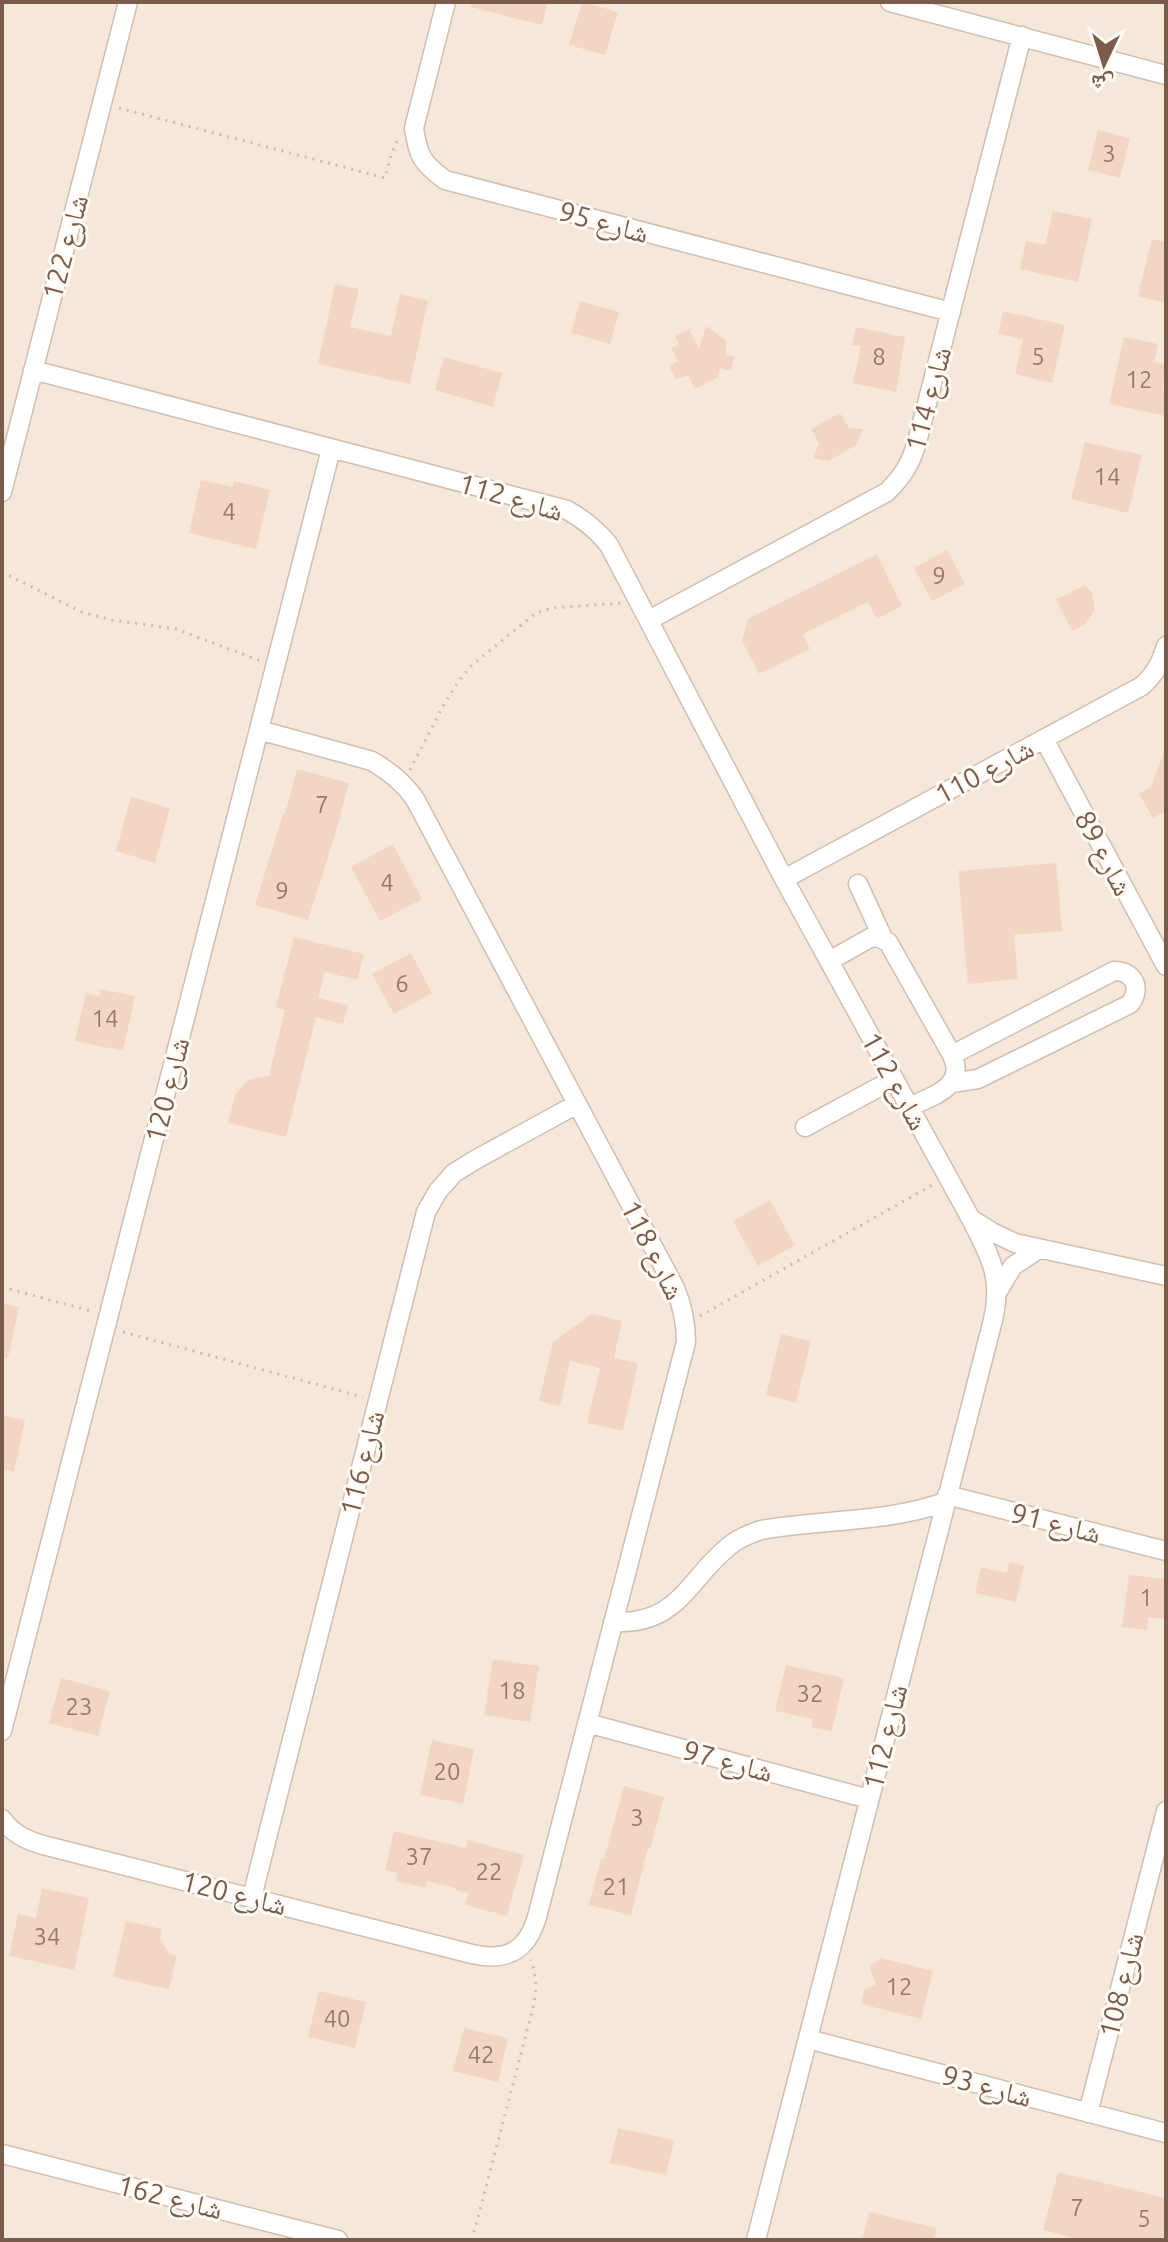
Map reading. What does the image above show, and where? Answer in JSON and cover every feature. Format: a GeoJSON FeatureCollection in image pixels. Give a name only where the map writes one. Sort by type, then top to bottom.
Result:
{"type":"FeatureCollection","features":[{"type":"Feature","properties":{"kind":"street","name":"شارع 122"},"geometry":{"type":"LineString","coordinates":[[2,492],[128,2]]}},
{"type":"Feature","properties":{"kind":"street"},"geometry":{"type":"LineString","coordinates":[[414,128],[446,2]]}},
{"type":"Feature","properties":{"kind":"street"},"geometry":{"type":"LineString","coordinates":[[890,2],[1166,75]]}},
{"type":"Feature","properties":{"kind":"street","name":"شارع 114"},"geometry":{"type":"LineString","coordinates":[[649,620],[887,492],[902,478],[915,451],[1022,36]]}},
{"type":"Feature","properties":{"kind":"street","name":"شارع 95"},"geometry":{"type":"LineString","coordinates":[[414,128],[417,148],[428,167],[445,180],[951,312]]}},
{"type":"Feature","properties":{"kind":"street","name":"شارع 112"},"geometry":{"type":"LineString","coordinates":[[33,370],[567,510],[583,519],[603,538],[637,597],[784,879],[994,1264],[998,1291],[993,1320],[756,2240]]}},
{"type":"Feature","properties":{"kind":"street","name":"شارع 120"},"geometry":{"type":"LineString","coordinates":[[2,1731],[331,449]]}},
{"type":"Feature","properties":{"kind":"street","name":"شارع 110"},"geometry":{"type":"LineString","coordinates":[[784,879],[1142,686],[1154,675],[1166,646]]}},
{"type":"Feature","properties":{"kind":"street","name":"شارع 118"},"geometry":{"type":"LineString","coordinates":[[259,730],[372,761],[403,783],[415,799],[675,1288],[686,1323],[686,1342],[535,1925],[521,1947]]}},
{"type":"Feature","properties":{"kind":"street","name":"شارع 89"},"geometry":{"type":"LineString","coordinates":[[1044,739],[1166,966]]}},
{"type":"Feature","properties":{"kind":"street"},"geometry":{"type":"LineString","coordinates":[[858,884],[883,938],[892,948],[957,1064],[952,1083],[909,1107]]}},
{"type":"Feature","properties":{"kind":"street"},"geometry":{"type":"LineString","coordinates":[[829,961],[870,938],[883,938]]}},
{"type":"Feature","properties":{"kind":"street"},"geometry":{"type":"LineString","coordinates":[[952,1055],[1114,971],[1122,971],[1135,981],[1135,997],[1123,1008],[978,1079],[952,1083]]}},
{"type":"Feature","properties":{"kind":"street"},"geometry":{"type":"LineString","coordinates":[[805,1127],[894,1079]]}},
{"type":"Feature","properties":{"kind":"street","name":"شارع 116"},"geometry":{"type":"LineString","coordinates":[[252,1897],[426,1212],[438,1191],[454,1173],[577,1104]]}},
{"type":"Feature","properties":{"kind":"street"},"geometry":{"type":"LineString","coordinates":[[971,1219],[1004,1238],[1039,1249],[1166,1276]]}},
{"type":"Feature","properties":{"kind":"street"},"geometry":{"type":"LineString","coordinates":[[998,1291],[1013,1266],[1039,1249]]}},
{"type":"Feature","properties":{"kind":"street"},"geometry":{"type":"LineString","coordinates":[[613,1622],[631,1623],[664,1613],[729,1545],[752,1533],[778,1527],[896,1516],[921,1511],[946,1499]]}},
{"type":"Feature","properties":{"kind":"street","name":"شارع 91"},"geometry":{"type":"LineString","coordinates":[[946,1499],[1166,1551]]}},
{"type":"Feature","properties":{"kind":"street","name":"شارع 97"},"geometry":{"type":"LineString","coordinates":[[587,1723],[869,1799]]}},
{"type":"Feature","properties":{"kind":"street","name":"شارع 108"},"geometry":{"type":"LineString","coordinates":[[1088,2113],[1166,1811]]}},
{"type":"Feature","properties":{"kind":"street","name":"شارع 120"},"geometry":{"type":"LineString","coordinates":[[2,1819],[9,1829],[25,1839],[472,1954],[498,1957],[521,1947]]}},
{"type":"Feature","properties":{"kind":"street","name":"شارع 93"},"geometry":{"type":"LineString","coordinates":[[808,2039],[1166,2133]]}},
{"type":"Feature","properties":{"kind":"street","name":"شارع 162"},"geometry":{"type":"LineString","coordinates":[[2,2154],[338,2240]]}},
{"type":"Feature","properties":{"kind":"path"},"geometry":{"type":"LineString","coordinates":[[102,103],[385,178],[395,143],[414,128]]}},
{"type":"Feature","properties":{"kind":"path"},"geometry":{"type":"LineString","coordinates":[[2,572],[82,612],[186,632],[276,667]]}},
{"type":"Feature","properties":{"kind":"path"},"geometry":{"type":"LineString","coordinates":[[403,783],[458,682],[472,665],[536,613],[551,608],[614,605],[637,597]]}},
{"type":"Feature","properties":{"kind":"path"},"geometry":{"type":"LineString","coordinates":[[686,1323],[947,1177]]}},
{"type":"Feature","properties":{"kind":"path"},"geometry":{"type":"LineString","coordinates":[[2,1287],[107,1322],[378,1401]]}},
{"type":"Feature","properties":{"kind":"path"},"geometry":{"type":"LineString","coordinates":[[472,2240],[537,1989],[536,1974],[521,1947]]}},
{"type":"Feature","properties":{"kind":"shaded area"},"geometry":{"type":"Polygon","coordinates":[[[2,2],[1166,2],[1166,2240],[2,2240],[2,2]]]}},
{"type":"Feature","properties":{"kind":"building"},"geometry":{"type":"Polygon","coordinates":[[[471,2],[548,2],[542,25],[471,7],[471,2]]]}},
{"type":"Feature","properties":{"kind":"building"},"geometry":{"type":"Polygon","coordinates":[[[582,2],[618,12],[605,55],[569,45],[582,2]]]}},
{"type":"Feature","properties":{"kind":"building"},"geometry":{"type":"Polygon","coordinates":[[[1098,130],[1130,138],[1120,178],[1088,170],[1098,130]]]}},
{"type":"Feature","properties":{"kind":"building"},"geometry":{"type":"Polygon","coordinates":[[[1053,211],[1092,219],[1078,282],[1020,269],[1026,241],[1045,245],[1053,211]]]}},
{"type":"Feature","properties":{"kind":"building"},"geometry":{"type":"Polygon","coordinates":[[[1152,239],[1166,242],[1166,303],[1138,296],[1152,239]]]}},
{"type":"Feature","properties":{"kind":"building"},"geometry":{"type":"Polygon","coordinates":[[[335,284],[359,289],[350,327],[391,336],[400,294],[428,300],[410,384],[318,364],[335,284]]]}},
{"type":"Feature","properties":{"kind":"building"},"geometry":{"type":"Polygon","coordinates":[[[580,301],[619,312],[610,344],[571,333],[580,301]]]}},
{"type":"Feature","properties":{"kind":"building"},"geometry":{"type":"Polygon","coordinates":[[[1003,311],[1065,325],[1052,383],[1015,374],[1023,339],[998,334],[1003,311]]]}},
{"type":"Feature","properties":{"kind":"building"},"geometry":{"type":"Polygon","coordinates":[[[706,326],[727,341],[725,355],[734,356],[731,371],[720,368],[718,377],[695,389],[688,376],[676,379],[669,366],[678,361],[671,348],[679,344],[675,336],[689,329],[699,349],[706,326]]]}},
{"type":"Feature","properties":{"kind":"building"},"geometry":{"type":"Polygon","coordinates":[[[856,327],[905,337],[896,392],[853,383],[861,346],[852,345],[856,327]]]}},
{"type":"Feature","properties":{"kind":"building"},"geometry":{"type":"Polygon","coordinates":[[[1124,337],[1158,344],[1154,362],[1166,364],[1162,391],[1166,392],[1166,416],[1109,404],[1124,337]]]}},
{"type":"Feature","properties":{"kind":"building"},"geometry":{"type":"Polygon","coordinates":[[[444,357],[502,373],[493,407],[435,390],[444,357]]]}},
{"type":"Feature","properties":{"kind":"building"},"geometry":{"type":"Polygon","coordinates":[[[840,413],[849,428],[863,429],[856,445],[829,461],[813,458],[819,444],[811,429],[840,413]]]}},
{"type":"Feature","properties":{"kind":"building"},"geometry":{"type":"Polygon","coordinates":[[[1085,442],[1142,455],[1128,513],[1071,499],[1085,442]]]}},
{"type":"Feature","properties":{"kind":"building"},"geometry":{"type":"Polygon","coordinates":[[[201,480],[232,487],[234,481],[270,490],[256,549],[189,533],[201,480]]]}},
{"type":"Feature","properties":{"kind":"building"},"geometry":{"type":"Polygon","coordinates":[[[947,550],[965,584],[932,601],[914,568],[947,550]]]}},
{"type":"Feature","properties":{"kind":"building"},"geometry":{"type":"Polygon","coordinates":[[[877,554],[902,606],[877,619],[868,602],[803,634],[810,649],[759,674],[742,641],[748,619],[877,554]]]}},
{"type":"Feature","properties":{"kind":"building"},"geometry":{"type":"Polygon","coordinates":[[[1085,585],[1092,592],[1095,610],[1085,624],[1072,631],[1056,600],[1085,585]]]}},
{"type":"Feature","properties":{"kind":"building"},"geometry":{"type":"Polygon","coordinates":[[[1164,751],[1166,811],[1153,818],[1139,794],[1151,787],[1164,751]]]}},
{"type":"Feature","properties":{"kind":"building"},"geometry":{"type":"Polygon","coordinates":[[[297,769],[349,783],[308,920],[255,905],[297,769]]]}},
{"type":"Feature","properties":{"kind":"building"},"geometry":{"type":"Polygon","coordinates":[[[131,797],[170,808],[155,863],[116,851],[131,797]]]}},
{"type":"Feature","properties":{"kind":"building"},"geometry":{"type":"Polygon","coordinates":[[[393,844],[422,899],[380,921],[351,867],[393,844]]]}},
{"type":"Feature","properties":{"kind":"building"},"geometry":{"type":"Polygon","coordinates":[[[1056,863],[1062,931],[1014,935],[1018,979],[968,984],[958,871],[1056,863]]]}},
{"type":"Feature","properties":{"kind":"building"},"geometry":{"type":"Polygon","coordinates":[[[294,937],[364,954],[357,980],[325,972],[318,998],[348,1005],[343,1024],[316,1017],[286,1137],[228,1123],[235,1095],[248,1080],[269,1076],[285,1010],[276,1007],[294,937]]]}},
{"type":"Feature","properties":{"kind":"building"},"geometry":{"type":"Polygon","coordinates":[[[411,953],[432,993],[394,1014],[372,974],[411,953]]]}},
{"type":"Feature","properties":{"kind":"building"},"geometry":{"type":"Polygon","coordinates":[[[100,989],[135,996],[123,1051],[75,1041],[86,993],[99,996],[100,989]]]}},
{"type":"Feature","properties":{"kind":"building"},"geometry":{"type":"Polygon","coordinates":[[[770,1200],[795,1245],[758,1266],[733,1221],[770,1200]]]}},
{"type":"Feature","properties":{"kind":"building"},"geometry":{"type":"Polygon","coordinates":[[[2,1303],[19,1307],[8,1358],[2,1358],[2,1303]]]}},
{"type":"Feature","properties":{"kind":"building"},"geometry":{"type":"Polygon","coordinates":[[[592,1314],[622,1321],[614,1358],[638,1363],[623,1431],[587,1423],[600,1368],[570,1361],[560,1406],[539,1401],[553,1342],[592,1314]]]}},
{"type":"Feature","properties":{"kind":"building"},"geometry":{"type":"Polygon","coordinates":[[[781,1334],[811,1341],[796,1403],[766,1395],[781,1334]]]}},
{"type":"Feature","properties":{"kind":"building"},"geometry":{"type":"Polygon","coordinates":[[[2,1415],[25,1420],[14,1472],[2,1469],[2,1415]]]}},
{"type":"Feature","properties":{"kind":"building"},"geometry":{"type":"Polygon","coordinates":[[[1009,1562],[1024,1566],[1016,1602],[975,1593],[981,1567],[1007,1573],[1009,1562]]]}},
{"type":"Feature","properties":{"kind":"building"},"geometry":{"type":"Polygon","coordinates":[[[1129,1575],[1166,1579],[1166,1619],[1148,1617],[1147,1630],[1122,1627],[1129,1575]]]}},
{"type":"Feature","properties":{"kind":"building"},"geometry":{"type":"Polygon","coordinates":[[[493,1659],[539,1666],[530,1722],[484,1715],[493,1659]]]}},
{"type":"Feature","properties":{"kind":"building"},"geometry":{"type":"Polygon","coordinates":[[[786,1665],[844,1678],[832,1731],[811,1727],[813,1719],[775,1711],[786,1665]]]}},
{"type":"Feature","properties":{"kind":"building"},"geometry":{"type":"Polygon","coordinates":[[[61,1678],[110,1691],[98,1736],[49,1723],[61,1678]]]}},
{"type":"Feature","properties":{"kind":"building"},"geometry":{"type":"Polygon","coordinates":[[[432,1740],[474,1749],[463,1804],[420,1795],[432,1740]]]}},
{"type":"Feature","properties":{"kind":"building"},"geometry":{"type":"Polygon","coordinates":[[[624,1786],[664,1797],[631,1915],[589,1905],[624,1786]]]}},
{"type":"Feature","properties":{"kind":"building"},"geometry":{"type":"Polygon","coordinates":[[[394,1831],[466,1848],[468,1840],[524,1855],[507,1916],[465,1905],[468,1893],[456,1888],[427,1881],[425,1888],[396,1881],[398,1873],[385,1870],[394,1831]]]}},
{"type":"Feature","properties":{"kind":"building"},"geometry":{"type":"Polygon","coordinates":[[[42,1888],[89,1898],[74,1970],[9,1956],[18,1914],[36,1918],[42,1888]]]}},
{"type":"Feature","properties":{"kind":"building"},"geometry":{"type":"Polygon","coordinates":[[[126,1921],[162,1929],[160,1939],[170,1954],[177,1955],[169,1989],[113,1977],[126,1921]]]}},
{"type":"Feature","properties":{"kind":"building"},"geometry":{"type":"Polygon","coordinates":[[[881,1958],[933,1971],[921,2019],[861,2004],[864,1990],[876,1984],[869,1966],[881,1958]]]}},
{"type":"Feature","properties":{"kind":"building"},"geometry":{"type":"Polygon","coordinates":[[[319,1991],[366,2002],[355,2048],[308,2037],[319,1991]]]}},
{"type":"Feature","properties":{"kind":"building"},"geometry":{"type":"Polygon","coordinates":[[[464,2028],[508,2038],[498,2082],[453,2071],[464,2028]]]}},
{"type":"Feature","properties":{"kind":"building"},"geometry":{"type":"Polygon","coordinates":[[[618,2128],[674,2140],[666,2175],[610,2163],[618,2128]]]}},
{"type":"Feature","properties":{"kind":"building"},"geometry":{"type":"Polygon","coordinates":[[[1058,2172],[1166,2198],[1166,2240],[1081,2240],[1043,2230],[1058,2172]]]}},
{"type":"Feature","properties":{"kind":"building"},"geometry":{"type":"Polygon","coordinates":[[[869,2212],[937,2228],[934,2240],[862,2240],[869,2212]]]}}]}
